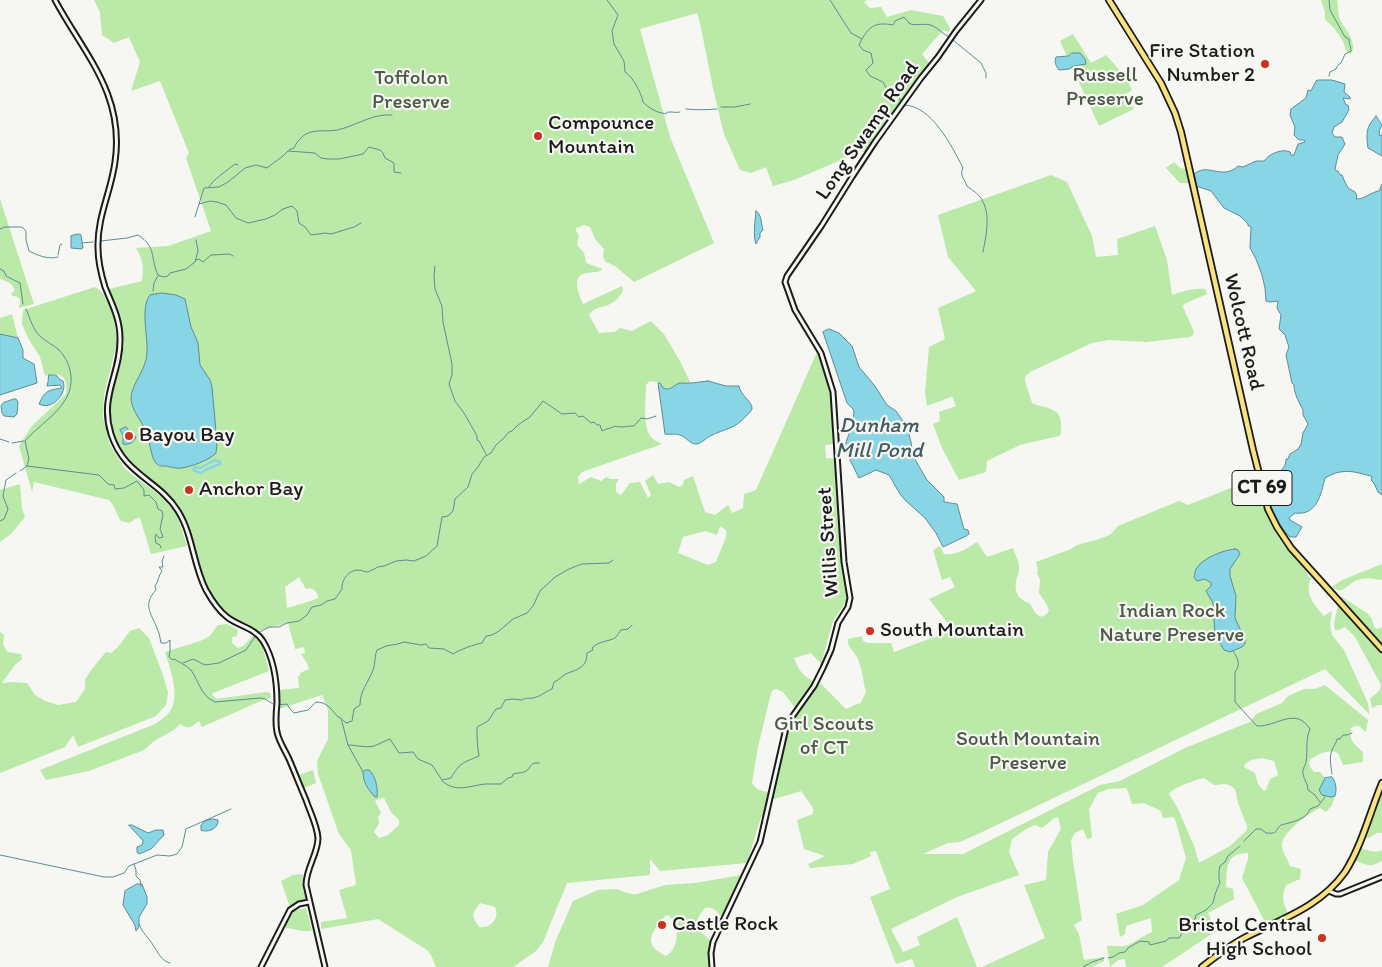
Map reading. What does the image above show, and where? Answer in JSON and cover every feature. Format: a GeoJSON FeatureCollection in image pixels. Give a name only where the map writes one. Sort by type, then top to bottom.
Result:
{"type":"FeatureCollection","features":[{"type":"Feature","properties":{"kind":"main road"},"geometry":{"type":"LineString","coordinates":[[54,0],[103,82],[111,102],[116,123],[115,163],[101,214],[98,238],[100,268],[105,287],[116,313],[120,335],[118,360],[108,397],[107,416],[110,430],[114,442],[125,461],[170,500],[180,513],[201,580],[214,603],[225,616],[257,634],[270,658],[276,683],[276,725],[278,736],[317,832],[317,846],[306,878],[309,902],[325,967]]}},
{"type":"Feature","properties":{"kind":"main road","name":"Long Swamp Road"},"geometry":{"type":"LineString","coordinates":[[785,282],[787,276],[875,142],[981,0]]}},
{"type":"Feature","properties":{"kind":"main road","name":"Wolcott Road"},"geometry":{"type":"LineString","coordinates":[[1109,0],[1158,76],[1177,120],[1261,486],[1269,512],[1291,548],[1382,649]]}},
{"type":"Feature","properties":{"kind":"main road","name":"Willis Street"},"geometry":{"type":"LineString","coordinates":[[712,967],[711,953],[713,942],[761,838],[786,728],[820,674],[831,650],[838,623],[847,610],[850,601],[844,562],[835,401],[821,353],[795,310],[785,282]]}},
{"type":"Feature","properties":{"kind":"main road"},"geometry":{"type":"LineString","coordinates":[[1202,967],[1237,942],[1304,909],[1329,891],[1344,873],[1353,858],[1382,783]]}},
{"type":"Feature","properties":{"kind":"main road"},"geometry":{"type":"LineString","coordinates":[[1329,891],[1340,894],[1382,877]]}},
{"type":"Feature","properties":{"kind":"main road"},"geometry":{"type":"LineString","coordinates":[[261,967],[290,910],[299,904],[309,902]]}},
{"type":"Feature","properties":{"kind":"green space","name":"Toffolon Preserve"},"geometry":{"type":"Polygon","coordinates":[[[94,0],[867,0],[864,2],[870,8],[881,7],[887,17],[911,10],[943,16],[950,28],[949,32],[943,30],[922,54],[929,63],[865,153],[862,151],[794,180],[773,186],[766,167],[751,173],[740,170],[724,134],[697,13],[640,29],[670,137],[714,243],[634,282],[615,266],[606,262],[603,257],[604,249],[595,239],[590,227],[584,225],[576,228],[579,235],[577,245],[584,253],[586,263],[603,269],[579,276],[577,288],[583,304],[622,286],[623,290],[613,303],[595,309],[589,315],[599,333],[615,332],[620,328],[632,331],[651,321],[664,334],[690,382],[679,383],[668,389],[663,388],[660,383],[649,382],[646,385],[646,426],[652,438],[662,444],[582,472],[578,477],[579,484],[591,477],[601,481],[606,477],[619,479],[616,484],[616,492],[621,495],[630,483],[640,482],[648,498],[651,495],[645,481],[653,475],[658,484],[669,482],[679,487],[683,485],[684,480],[693,476],[705,512],[715,515],[728,505],[732,513],[743,508],[744,494],[756,490],[817,352],[824,369],[831,396],[833,444],[825,445],[826,458],[835,459],[842,557],[847,595],[846,602],[833,621],[821,664],[811,653],[794,658],[801,672],[814,681],[796,709],[783,692],[776,689],[771,693],[758,747],[752,783],[759,790],[770,792],[765,816],[761,817],[747,863],[660,871],[650,859],[650,875],[567,883],[543,942],[536,951],[513,967],[436,967],[427,950],[378,919],[321,929],[321,922],[347,918],[339,890],[356,885],[351,850],[339,834],[318,774],[317,761],[328,739],[328,710],[322,695],[279,709],[280,690],[299,688],[298,676],[309,669],[301,654],[305,653],[304,647],[295,649],[288,623],[257,631],[235,622],[225,615],[204,581],[181,513],[167,494],[133,468],[116,444],[111,423],[110,405],[124,343],[120,316],[109,289],[142,281],[142,263],[136,248],[168,246],[211,231],[186,158],[189,153],[160,81],[131,91],[140,62],[129,37],[114,43],[102,35],[100,12],[94,0]],[[720,526],[717,535],[705,531],[683,537],[678,553],[708,565],[716,562],[726,537],[726,530],[720,526]],[[299,577],[285,587],[287,608],[318,598],[314,590],[306,589],[299,577]],[[384,798],[375,801],[381,813],[378,817],[379,823],[374,832],[379,838],[388,835],[399,825],[399,820],[391,812],[384,798]],[[480,903],[474,912],[475,920],[479,927],[491,924],[496,915],[495,907],[480,903]]]}},
{"type":"Feature","properties":{"kind":"green space"},"geometry":{"type":"Polygon","coordinates":[[[1321,0],[1337,0],[1339,17],[1352,40],[1353,49],[1351,54],[1346,51],[1343,41],[1325,19],[1321,0]]]}},
{"type":"Feature","properties":{"kind":"green space","name":"Russell Preserve"},"geometry":{"type":"Polygon","coordinates":[[[1073,34],[1091,63],[1106,55],[1125,76],[1132,90],[1126,94],[1134,109],[1099,126],[1060,41],[1073,34]]]}},
{"type":"Feature","properties":{"kind":"green space"},"geometry":{"type":"Polygon","coordinates":[[[1174,162],[1180,168],[1186,169],[1190,183],[1180,183],[1166,168],[1174,162]]]}},
{"type":"Feature","properties":{"kind":"green space"},"geometry":{"type":"Polygon","coordinates":[[[1051,175],[1067,182],[1092,236],[1096,257],[1118,255],[1117,239],[1155,226],[1167,260],[1172,295],[1188,290],[1201,289],[1205,289],[1207,294],[1184,304],[1183,307],[1194,332],[1190,337],[1146,342],[1108,340],[1092,343],[1030,372],[1025,377],[1025,381],[1032,403],[1053,410],[1059,415],[1061,434],[1020,445],[987,461],[986,472],[959,480],[942,448],[933,424],[940,421],[939,412],[956,406],[953,398],[951,397],[927,406],[925,392],[929,347],[945,339],[938,308],[976,291],[948,257],[938,215],[1051,175]]]}},
{"type":"Feature","properties":{"kind":"green space"},"geometry":{"type":"Polygon","coordinates":[[[0,199],[34,304],[19,308],[20,300],[11,294],[15,290],[10,284],[0,278],[0,199]]]}},
{"type":"Feature","properties":{"kind":"green space"},"geometry":{"type":"Polygon","coordinates":[[[95,287],[103,293],[113,312],[117,342],[104,395],[103,418],[110,445],[125,469],[162,497],[177,515],[187,546],[151,554],[140,518],[129,523],[121,521],[109,500],[34,482],[32,492],[19,446],[31,427],[66,394],[66,383],[60,375],[45,376],[40,357],[22,324],[23,310],[95,287]]]}},
{"type":"Feature","properties":{"kind":"green space"},"geometry":{"type":"Polygon","coordinates":[[[12,314],[18,338],[0,334],[0,318],[12,314]]]}},
{"type":"Feature","properties":{"kind":"green space"},"geometry":{"type":"Polygon","coordinates":[[[1256,478],[1273,528],[1285,547],[1304,567],[1309,577],[1313,578],[1310,580],[1309,585],[1312,600],[1325,617],[1325,615],[1332,611],[1330,624],[1332,635],[1344,650],[1367,701],[1369,714],[1325,669],[980,833],[960,842],[948,843],[923,854],[963,854],[1100,785],[1120,781],[1185,748],[1250,722],[1256,714],[1282,703],[1288,696],[1304,689],[1315,689],[1325,685],[1368,720],[1366,732],[1359,726],[1351,728],[1353,742],[1363,752],[1363,762],[1343,765],[1338,753],[1334,752],[1319,754],[1309,761],[1310,767],[1314,772],[1320,772],[1325,778],[1319,790],[1320,793],[1335,796],[1332,805],[1326,812],[1320,808],[1309,814],[1286,834],[1283,840],[1283,850],[1290,866],[1301,869],[1300,879],[1286,885],[1284,889],[1283,899],[1288,914],[1266,924],[1242,878],[1248,853],[1240,854],[1231,859],[1227,868],[1226,887],[1233,889],[1234,899],[1208,913],[1216,931],[1162,967],[1126,967],[1125,959],[1118,960],[1110,967],[1107,946],[1127,945],[1152,932],[1151,918],[1126,926],[1125,934],[1120,937],[1116,914],[1143,905],[1179,880],[1186,858],[1173,817],[1163,818],[1161,811],[1144,803],[1132,804],[1126,788],[1108,789],[1098,793],[1089,809],[1092,838],[1087,839],[1083,829],[1075,833],[1071,840],[1082,920],[1074,925],[1079,934],[1084,960],[1104,957],[1104,961],[1092,967],[982,967],[1045,938],[1024,885],[1046,880],[1048,852],[1061,829],[1058,817],[1042,828],[1035,825],[1012,839],[1009,852],[1019,875],[957,897],[891,929],[903,952],[920,945],[917,937],[957,917],[977,967],[915,967],[912,959],[896,964],[870,897],[890,889],[876,851],[870,852],[871,856],[853,864],[810,868],[808,864],[825,856],[804,849],[797,820],[813,814],[813,808],[801,791],[771,800],[789,726],[793,718],[819,682],[846,709],[860,704],[866,692],[859,661],[849,646],[848,639],[862,636],[863,641],[867,643],[891,643],[894,652],[953,630],[929,599],[955,587],[950,577],[942,580],[933,550],[940,546],[944,554],[953,554],[977,542],[987,557],[1013,548],[1019,567],[1016,579],[1017,592],[1022,600],[1029,603],[1037,614],[1042,616],[1049,611],[1039,593],[1040,580],[1036,562],[1077,545],[1110,535],[1118,526],[1179,501],[1188,505],[1256,478]],[[1262,758],[1251,760],[1244,767],[1255,773],[1258,784],[1264,791],[1270,779],[1278,774],[1274,761],[1262,758]],[[1204,778],[1180,786],[1169,794],[1178,809],[1194,846],[1199,863],[1230,846],[1247,830],[1234,788],[1225,784],[1214,785],[1204,778]]]}},
{"type":"Feature","properties":{"kind":"green space"},"geometry":{"type":"Polygon","coordinates":[[[20,484],[22,508],[25,517],[11,534],[0,542],[0,490],[20,484]]]}},
{"type":"Feature","properties":{"kind":"green space"},"geometry":{"type":"Polygon","coordinates":[[[1382,564],[1382,580],[1356,580],[1340,590],[1332,587],[1342,580],[1382,564]]]}},
{"type":"Feature","properties":{"kind":"green space"},"geometry":{"type":"Polygon","coordinates":[[[1341,598],[1367,613],[1372,619],[1374,627],[1378,629],[1382,627],[1382,643],[1341,598]]]}},
{"type":"Feature","properties":{"kind":"green space"},"geometry":{"type":"Polygon","coordinates":[[[1338,605],[1382,653],[1382,705],[1372,708],[1370,699],[1380,690],[1381,685],[1355,637],[1345,627],[1335,630],[1334,624],[1338,605]]]}},
{"type":"Feature","properties":{"kind":"green space"},"geometry":{"type":"Polygon","coordinates":[[[227,624],[238,630],[237,636],[232,637],[232,643],[238,648],[243,646],[254,635],[262,645],[269,671],[212,695],[216,699],[266,692],[270,693],[271,698],[202,727],[199,721],[190,727],[180,724],[144,750],[89,771],[46,780],[40,770],[155,724],[168,714],[172,708],[175,692],[165,652],[200,641],[210,636],[218,625],[227,624]]]}},
{"type":"Feature","properties":{"kind":"green space"},"geometry":{"type":"Polygon","coordinates":[[[139,628],[149,638],[168,693],[166,705],[156,716],[78,747],[73,735],[65,747],[0,773],[0,632],[4,635],[3,644],[7,652],[21,654],[22,659],[14,666],[2,683],[27,683],[35,695],[45,701],[58,705],[76,702],[85,689],[85,679],[106,652],[111,653],[130,631],[139,628]]]}},
{"type":"Feature","properties":{"kind":"green space"},"geometry":{"type":"Polygon","coordinates":[[[313,770],[316,783],[304,788],[299,775],[313,770]]]}},
{"type":"Feature","properties":{"kind":"green space"},"geometry":{"type":"Polygon","coordinates":[[[1382,792],[1382,833],[1364,838],[1382,792]]]}},
{"type":"Feature","properties":{"kind":"green space"},"geometry":{"type":"Polygon","coordinates":[[[1361,848],[1371,851],[1382,850],[1382,861],[1366,865],[1356,861],[1361,848]]]}},
{"type":"Feature","properties":{"kind":"green space"},"geometry":{"type":"Polygon","coordinates":[[[303,874],[302,885],[306,900],[290,907],[281,881],[293,875],[303,874]]]}},
{"type":"Feature","properties":{"kind":"green space"},"geometry":{"type":"Polygon","coordinates":[[[742,875],[722,918],[715,910],[705,908],[698,919],[697,926],[711,941],[708,953],[710,967],[548,967],[556,940],[573,901],[598,890],[616,889],[637,894],[665,885],[695,883],[742,875]],[[668,915],[665,916],[656,927],[651,938],[653,947],[666,956],[674,947],[677,936],[672,919],[668,915]]]}},
{"type":"Feature","properties":{"kind":"green space"},"geometry":{"type":"Polygon","coordinates":[[[306,908],[312,931],[283,927],[292,911],[306,908]]]}},
{"type":"Feature","properties":{"kind":"water"},"geometry":{"type":"Polygon","coordinates":[[[1072,53],[1080,53],[1085,59],[1086,64],[1059,70],[1055,61],[1056,57],[1068,56],[1072,53]]]}},
{"type":"Feature","properties":{"kind":"water"},"geometry":{"type":"Polygon","coordinates":[[[1332,80],[1345,84],[1344,92],[1350,97],[1350,99],[1343,98],[1349,110],[1342,122],[1334,127],[1332,133],[1335,137],[1342,137],[1345,144],[1338,155],[1336,171],[1342,175],[1348,188],[1355,192],[1356,199],[1379,191],[1382,184],[1382,495],[1371,480],[1371,476],[1346,471],[1329,476],[1325,478],[1317,503],[1308,511],[1295,513],[1289,518],[1302,527],[1296,537],[1290,537],[1282,527],[1270,504],[1268,489],[1269,483],[1282,469],[1286,459],[1298,449],[1308,424],[1292,383],[1286,355],[1289,347],[1285,335],[1279,329],[1281,315],[1277,308],[1278,301],[1266,301],[1262,275],[1250,248],[1251,227],[1240,216],[1224,208],[1211,191],[1196,186],[1194,174],[1205,170],[1226,172],[1238,166],[1243,167],[1256,161],[1264,161],[1272,154],[1280,151],[1287,151],[1294,155],[1298,144],[1305,142],[1304,140],[1299,140],[1294,135],[1295,127],[1290,115],[1291,109],[1306,98],[1308,90],[1311,91],[1316,81],[1332,80]]]}},
{"type":"Feature","properties":{"kind":"water"},"geometry":{"type":"Polygon","coordinates":[[[1376,116],[1382,125],[1379,131],[1380,136],[1382,135],[1382,156],[1368,148],[1368,128],[1376,116]]]}},
{"type":"Feature","properties":{"kind":"water"},"geometry":{"type":"Polygon","coordinates":[[[756,211],[760,217],[763,230],[756,244],[754,233],[756,211]]]}},
{"type":"Feature","properties":{"kind":"water"},"geometry":{"type":"Polygon","coordinates":[[[81,235],[83,248],[71,248],[71,236],[81,235]]]}},
{"type":"Feature","properties":{"kind":"water"},"geometry":{"type":"Polygon","coordinates":[[[162,293],[176,295],[185,299],[191,327],[198,343],[200,365],[210,380],[212,387],[217,443],[216,453],[200,463],[180,468],[159,466],[154,461],[147,434],[133,408],[131,399],[146,359],[145,307],[147,300],[150,295],[162,293]]]}},
{"type":"Feature","properties":{"kind":"water","name":"Dunham Mill Pond"},"geometry":{"type":"Polygon","coordinates":[[[829,329],[839,333],[852,346],[859,367],[875,386],[887,405],[896,411],[907,427],[913,456],[927,480],[944,497],[944,502],[957,504],[964,529],[968,530],[969,534],[943,547],[925,518],[900,494],[889,475],[876,470],[859,478],[844,448],[854,412],[847,403],[823,332],[829,329]]]}},
{"type":"Feature","properties":{"kind":"water"},"geometry":{"type":"Polygon","coordinates":[[[0,334],[18,338],[23,350],[23,358],[34,364],[37,383],[0,395],[0,334]]]}},
{"type":"Feature","properties":{"kind":"water"},"geometry":{"type":"Polygon","coordinates":[[[49,375],[56,375],[63,381],[64,386],[58,400],[44,406],[39,404],[45,393],[62,388],[60,385],[47,386],[49,375]]]}},
{"type":"Feature","properties":{"kind":"water"},"geometry":{"type":"Polygon","coordinates":[[[708,381],[726,386],[739,386],[752,406],[750,412],[734,426],[710,436],[701,443],[693,443],[676,434],[665,434],[658,383],[663,388],[668,389],[679,383],[708,381]]]}},
{"type":"Feature","properties":{"kind":"water"},"geometry":{"type":"Polygon","coordinates":[[[14,399],[18,402],[17,414],[14,417],[4,416],[1,406],[3,403],[14,399]]]}},
{"type":"Feature","properties":{"kind":"water","name":"Bayou Bay"},"geometry":{"type":"Polygon","coordinates":[[[126,427],[136,437],[129,444],[123,444],[123,435],[120,430],[126,427]]]}},
{"type":"Feature","properties":{"kind":"water"},"geometry":{"type":"Polygon","coordinates":[[[1235,549],[1240,554],[1230,569],[1230,576],[1236,596],[1235,618],[1245,644],[1230,652],[1224,650],[1215,635],[1213,603],[1206,591],[1211,586],[1211,583],[1205,579],[1197,581],[1194,577],[1196,569],[1203,561],[1219,553],[1235,549]]]}},
{"type":"Feature","properties":{"kind":"water"},"geometry":{"type":"Polygon","coordinates":[[[369,770],[375,779],[377,797],[372,794],[365,783],[363,772],[369,770]]]}},
{"type":"Feature","properties":{"kind":"water"},"geometry":{"type":"Polygon","coordinates":[[[1332,777],[1336,786],[1335,796],[1322,795],[1319,790],[1325,778],[1332,777]]]}},
{"type":"Feature","properties":{"kind":"water"},"geometry":{"type":"Polygon","coordinates":[[[218,820],[215,828],[209,831],[201,830],[201,825],[205,821],[218,820]]]}},
{"type":"Feature","properties":{"kind":"water"},"geometry":{"type":"Polygon","coordinates":[[[129,825],[148,833],[163,830],[164,835],[151,849],[139,854],[137,847],[142,845],[143,841],[129,825]]]}},
{"type":"Feature","properties":{"kind":"water"},"geometry":{"type":"Polygon","coordinates":[[[137,884],[142,884],[147,897],[147,904],[139,917],[139,927],[136,931],[135,925],[123,905],[125,891],[137,884]]]}},
{"type":"Feature","properties":{"kind":"waterway"},"geometry":{"type":"LineString","coordinates":[[607,0],[618,15],[612,31],[614,44],[624,61],[625,72],[636,85],[643,102],[652,109],[666,114],[667,112],[680,112]]}},
{"type":"Feature","properties":{"kind":"waterway"},"geometry":{"type":"LineString","coordinates":[[830,0],[851,33],[862,39],[859,45],[863,50],[871,53],[873,63],[866,70],[870,76],[883,82],[891,97],[899,97],[901,103]]}},
{"type":"Feature","properties":{"kind":"waterway"},"geometry":{"type":"LineString","coordinates":[[1329,0],[1330,10],[1345,37],[1349,39],[1351,51],[1345,54],[1341,63],[1330,72],[1329,76]]}},
{"type":"Feature","properties":{"kind":"waterway"},"geometry":{"type":"LineString","coordinates":[[862,39],[868,30],[874,26],[878,24],[893,25],[895,21],[904,17],[911,24],[930,25],[949,37]]}},
{"type":"Feature","properties":{"kind":"waterway"},"geometry":{"type":"LineString","coordinates":[[953,40],[981,63],[986,73],[986,78]]}},
{"type":"Feature","properties":{"kind":"waterway"},"geometry":{"type":"LineString","coordinates":[[721,107],[750,104]]}},
{"type":"Feature","properties":{"kind":"waterway"},"geometry":{"type":"LineString","coordinates":[[904,105],[914,107],[932,119],[947,138],[963,168],[962,175],[967,186],[982,200],[987,219],[983,252]]}},
{"type":"Feature","properties":{"kind":"waterway"},"geometry":{"type":"LineString","coordinates":[[686,109],[717,109]]}},
{"type":"Feature","properties":{"kind":"waterway"},"geometry":{"type":"LineString","coordinates":[[289,150],[294,148],[301,138],[310,132],[337,130],[378,116],[392,115]]}},
{"type":"Feature","properties":{"kind":"waterway"},"geometry":{"type":"LineString","coordinates":[[195,217],[204,188],[219,187],[245,168],[256,165],[267,168],[288,151],[315,153],[321,158],[339,159],[363,154],[369,147],[380,150],[385,158],[394,163],[394,172],[401,173]]}},
{"type":"Feature","properties":{"kind":"waterway"},"geometry":{"type":"LineString","coordinates":[[209,187],[235,164],[238,165]]}},
{"type":"Feature","properties":{"kind":"waterway"},"geometry":{"type":"LineString","coordinates":[[199,204],[210,201],[226,205],[236,218],[248,223],[266,219],[292,206],[297,211],[299,223],[311,235],[331,234],[361,223]]}},
{"type":"Feature","properties":{"kind":"waterway"},"geometry":{"type":"LineString","coordinates":[[0,229],[5,227],[22,227],[26,231],[29,251],[47,257],[58,257]]}},
{"type":"Feature","properties":{"kind":"waterway"},"geometry":{"type":"LineString","coordinates":[[101,241],[138,235],[151,248],[158,275],[163,277],[186,269],[195,262],[198,251],[196,240]]}},
{"type":"Feature","properties":{"kind":"waterway"},"geometry":{"type":"LineString","coordinates":[[82,243],[93,242]]}},
{"type":"Feature","properties":{"kind":"waterway"},"geometry":{"type":"LineString","coordinates":[[58,255],[60,245],[62,244]]}},
{"type":"Feature","properties":{"kind":"waterway"},"geometry":{"type":"LineString","coordinates":[[196,260],[199,259],[203,262],[211,255],[230,254],[233,256]]}},
{"type":"Feature","properties":{"kind":"waterway"},"geometry":{"type":"LineString","coordinates":[[435,266],[435,289],[442,306],[443,322],[452,364],[452,375],[449,384],[455,401],[464,413],[486,454]]}},
{"type":"Feature","properties":{"kind":"waterway"},"geometry":{"type":"LineString","coordinates":[[0,269],[4,271],[6,276],[20,283],[23,304]]}},
{"type":"Feature","properties":{"kind":"waterway"},"geometry":{"type":"LineString","coordinates":[[153,291],[154,283],[158,276]]}},
{"type":"Feature","properties":{"kind":"waterway"},"geometry":{"type":"LineString","coordinates":[[20,471],[27,466],[29,459],[25,441],[64,402],[71,382],[70,370],[65,357],[38,333],[26,309]]}},
{"type":"Feature","properties":{"kind":"waterway"},"geometry":{"type":"LineString","coordinates":[[258,633],[269,627],[279,627],[287,623],[299,621],[307,615],[312,607],[335,599],[342,589],[344,579],[352,571],[368,572],[396,561],[414,561],[426,556],[437,546],[442,517],[448,516],[453,511],[455,499],[468,487],[472,474],[484,457],[491,453],[509,432],[530,417],[543,401],[562,414],[575,413],[579,417],[583,416],[591,423],[594,422],[600,425],[602,431],[615,426],[634,426],[641,418],[647,419],[656,416]]}},
{"type":"Feature","properties":{"kind":"waterway"},"geometry":{"type":"LineString","coordinates":[[0,439],[9,442]]}},
{"type":"Feature","properties":{"kind":"waterway"},"geometry":{"type":"LineString","coordinates":[[12,443],[24,441]]}},
{"type":"Feature","properties":{"kind":"waterway"},"geometry":{"type":"LineString","coordinates":[[215,460],[220,462],[220,464],[201,473],[193,470],[195,467],[200,468],[215,460]]}},
{"type":"Feature","properties":{"kind":"waterway"},"geometry":{"type":"LineString","coordinates":[[27,466],[99,475],[108,484],[114,485],[115,489],[124,488],[137,481],[144,490],[144,496],[149,495],[156,502],[158,509],[162,511],[160,529],[163,537],[159,538],[156,534],[155,537],[156,543],[161,548]]}},
{"type":"Feature","properties":{"kind":"waterway"},"geometry":{"type":"LineString","coordinates":[[0,521],[4,519],[8,509],[3,496],[6,480],[16,473]]}},
{"type":"Feature","properties":{"kind":"waterway"},"geometry":{"type":"LineString","coordinates":[[164,556],[162,561],[163,567],[159,567],[162,571],[155,586],[156,590],[149,601],[149,606],[161,643],[166,643],[170,640],[169,657],[191,670],[203,692],[215,702],[260,698],[273,704]]}},
{"type":"Feature","properties":{"kind":"waterway"},"geometry":{"type":"LineString","coordinates":[[343,720],[346,723],[352,721],[354,709],[360,705],[363,691],[374,667],[377,650],[404,642],[426,644],[429,648],[444,649],[453,654],[467,647],[482,643],[486,636],[492,635],[513,619],[527,613],[533,606],[540,591],[555,577],[582,564],[609,563],[613,560]]}},
{"type":"Feature","properties":{"kind":"waterway"},"geometry":{"type":"LineString","coordinates":[[278,705],[287,704],[294,713],[308,710],[316,702],[323,703],[341,718],[348,745],[371,747],[390,739],[399,753],[413,752],[418,759],[432,765],[442,780],[451,778],[462,764],[479,756],[477,727],[488,721],[496,709],[501,708],[505,700],[522,700],[536,697],[552,689],[554,682],[582,667],[586,661],[587,653],[593,650],[592,648],[595,645],[614,639],[621,630],[628,629],[632,625]]}},
{"type":"Feature","properties":{"kind":"waterway"},"geometry":{"type":"LineString","coordinates":[[183,663],[193,659],[205,665],[219,663],[246,650],[256,635]]}},
{"type":"Feature","properties":{"kind":"waterway"},"geometry":{"type":"LineString","coordinates":[[1233,651],[1238,664],[1235,672],[1235,702],[1257,726],[1292,718],[1304,722],[1310,729],[1303,774],[1308,790],[1320,802]]}},
{"type":"Feature","properties":{"kind":"waterway"},"geometry":{"type":"LineString","coordinates":[[1332,774],[1330,762],[1332,750],[1337,739],[1352,733]]}},
{"type":"Feature","properties":{"kind":"waterway"},"geometry":{"type":"LineString","coordinates":[[348,745],[363,772]]}},
{"type":"Feature","properties":{"kind":"waterway"},"geometry":{"type":"LineString","coordinates":[[442,781],[447,785],[458,788],[501,784],[512,777],[513,774],[525,772],[532,764],[539,763]]}},
{"type":"Feature","properties":{"kind":"waterway"},"geometry":{"type":"LineString","coordinates":[[1244,841],[1256,829],[1261,829],[1266,833],[1273,833],[1281,825],[1302,818],[1310,809],[1318,806],[1325,797]]}},
{"type":"Feature","properties":{"kind":"waterway"},"geometry":{"type":"LineString","coordinates":[[0,855],[104,877],[113,877],[124,873],[129,866],[157,855],[170,856],[177,854],[182,847],[186,829],[231,809]]}},
{"type":"Feature","properties":{"kind":"waterway"},"geometry":{"type":"LineString","coordinates":[[1108,958],[1125,952],[1140,941],[1149,942],[1150,945],[1166,941],[1169,938],[1179,938],[1185,927],[1195,919],[1196,915],[1206,910],[1213,903],[1220,883],[1220,866],[1240,846]]}},
{"type":"Feature","properties":{"kind":"waterway"},"geometry":{"type":"LineString","coordinates":[[134,864],[136,876],[140,880],[141,886]]}},
{"type":"Feature","properties":{"kind":"waterway"},"geometry":{"type":"LineString","coordinates":[[139,924],[160,956],[170,963]]}},
{"type":"Feature","properties":{"kind":"waterway"},"geometry":{"type":"LineString","coordinates":[[1083,967],[1104,958]]}},
{"type":"Feature","properties":{"kind":"place","name":"Fire Station Number 2"},"geometry":{"type":"Point","coordinates":[1265,64]}},
{"type":"Feature","properties":{"kind":"place","name":"Compounce Mountain"},"geometry":{"type":"Point","coordinates":[538,136]}},
{"type":"Feature","properties":{"kind":"place","name":"Bayou Bay"},"geometry":{"type":"Point","coordinates":[129,436]}},
{"type":"Feature","properties":{"kind":"place","name":"Anchor Bay"},"geometry":{"type":"Point","coordinates":[189,490]}},
{"type":"Feature","properties":{"kind":"place","name":"South Mountain"},"geometry":{"type":"Point","coordinates":[870,631]}},
{"type":"Feature","properties":{"kind":"place","name":"Castle Rock"},"geometry":{"type":"Point","coordinates":[662,925]}},
{"type":"Feature","properties":{"kind":"place","name":"Bristol Central High School"},"geometry":{"type":"Point","coordinates":[1322,938]}},
{"type":"Feature","properties":{"kind":"park label","name":"Indian Rock Nature Preserve"},"geometry":{"type":"Point","coordinates":[1172,624]}},
{"type":"Feature","properties":{"kind":"park label","name":"Girl Scouts of CT"},"geometry":{"type":"Point","coordinates":[824,737]}},
{"type":"Feature","properties":{"kind":"park label","name":"South Mountain Preserve"},"geometry":{"type":"Point","coordinates":[1028,752]}}]}
